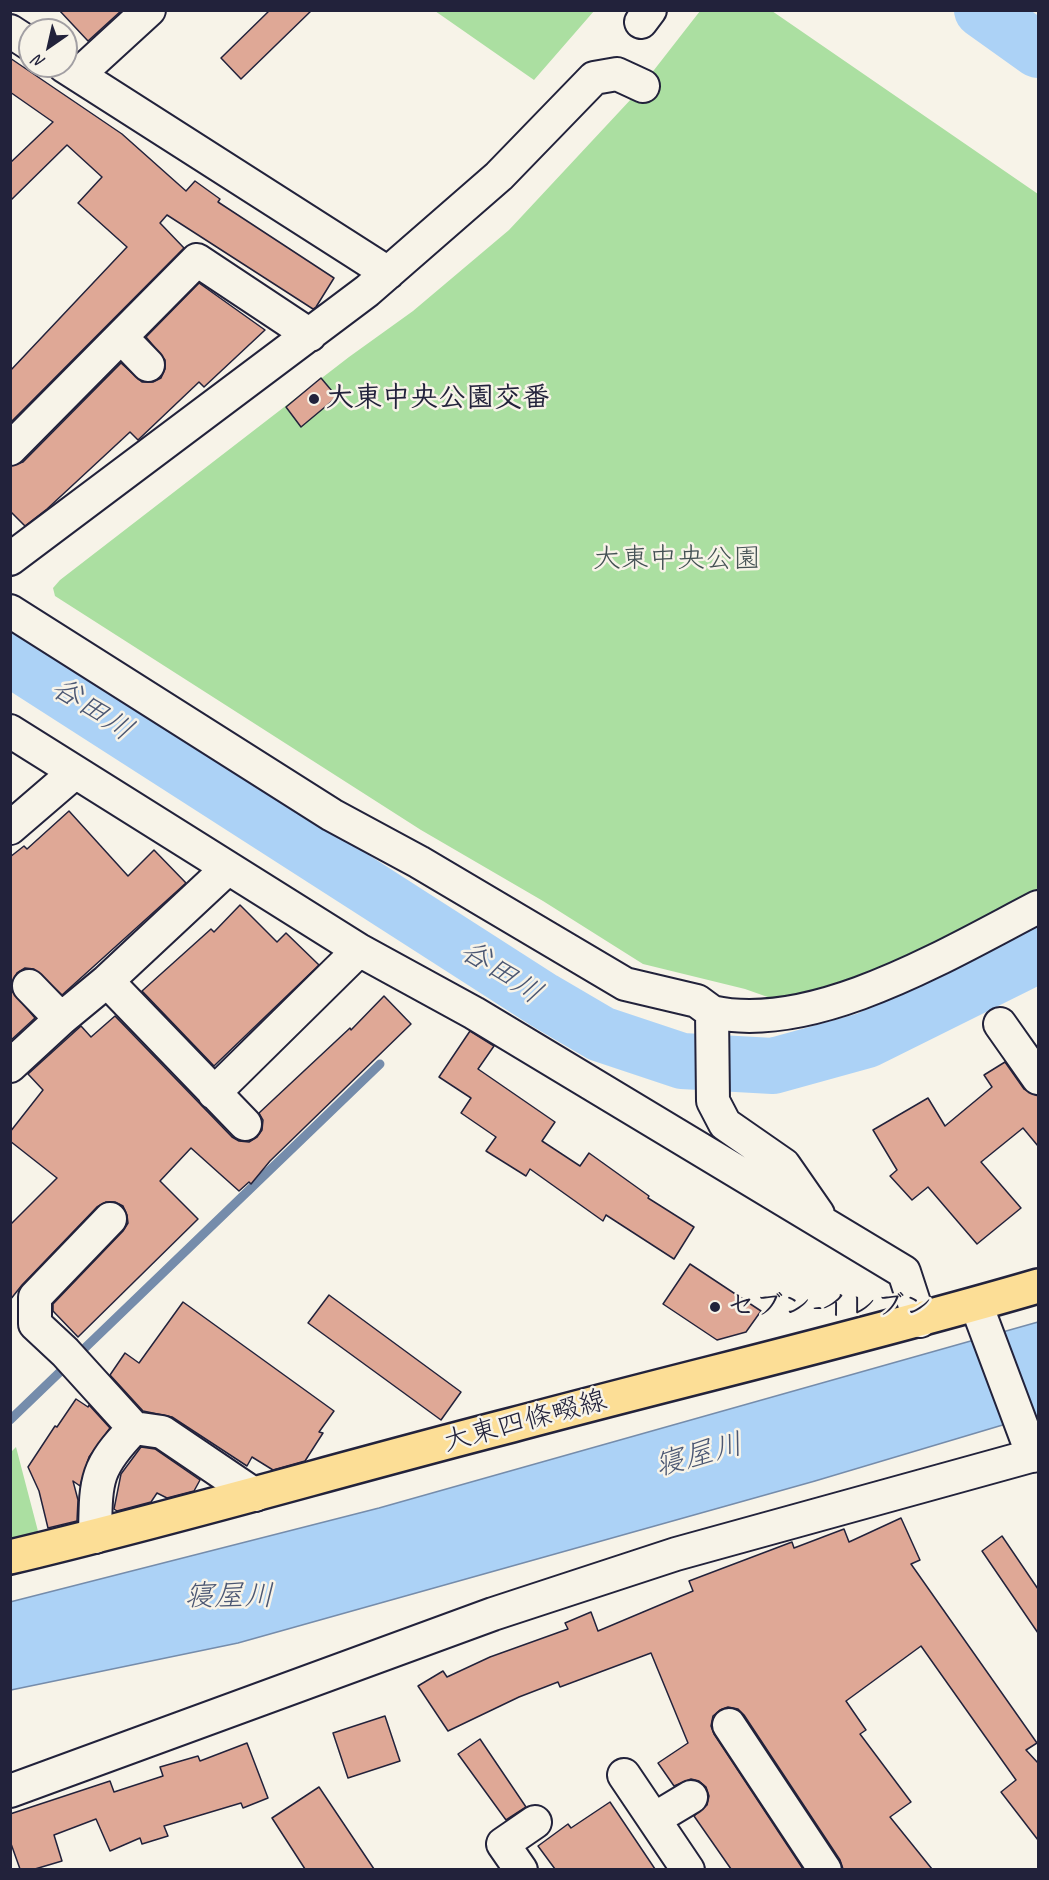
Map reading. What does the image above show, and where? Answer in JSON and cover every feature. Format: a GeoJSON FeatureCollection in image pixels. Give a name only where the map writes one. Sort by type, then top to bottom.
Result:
{"type":"FeatureCollection","features":[{"type":"Feature","properties":{"kind":"main road","name":"大東四條畷線"},"geometry":{"type":"LineString","coordinates":[[10,1557],[255,1495],[511,1425],[920,1321],[981,1318],[1038,1286]]}},
{"type":"Feature","properties":{"kind":"street"},"geometry":{"type":"LineString","coordinates":[[78,65],[149,10]]}},
{"type":"Feature","properties":{"kind":"street"},"geometry":{"type":"LineString","coordinates":[[78,74],[388,273]]}},
{"type":"Feature","properties":{"kind":"street"},"geometry":{"type":"LineString","coordinates":[[10,559],[310,335],[388,273],[499,176],[594,78],[617,74],[643,86]]}},
{"type":"Feature","properties":{"kind":"street"},"geometry":{"type":"LineString","coordinates":[[10,449],[197,260],[310,335]]}},
{"type":"Feature","properties":{"kind":"street"},"geometry":{"type":"LineString","coordinates":[[121,336],[148,365]]}},
{"type":"Feature","properties":{"kind":"street"},"geometry":{"type":"LineString","coordinates":[[10,611],[332,815],[419,862],[625,984],[697,1001],[712,1021],[713,1101],[725,1124],[784,1166],[824,1222]]}},
{"type":"Feature","properties":{"kind":"street"},"geometry":{"type":"LineString","coordinates":[[10,731],[359,950],[474,1013],[904,1272],[920,1321]]}},
{"type":"Feature","properties":{"kind":"street"},"geometry":{"type":"LineString","coordinates":[[10,828],[74,773]]}},
{"type":"Feature","properties":{"kind":"street"},"geometry":{"type":"LineString","coordinates":[[10,1066],[107,981],[228,868]]}},
{"type":"Feature","properties":{"kind":"street"},"geometry":{"type":"LineString","coordinates":[[712,1021],[783,1014],[865,992],[1038,907]]}},
{"type":"Feature","properties":{"kind":"street"},"geometry":{"type":"LineString","coordinates":[[214,1093],[359,950]]}},
{"type":"Feature","properties":{"kind":"street"},"geometry":{"type":"LineString","coordinates":[[107,981],[245,1124]]}},
{"type":"Feature","properties":{"kind":"street"},"geometry":{"type":"LineString","coordinates":[[29,986],[61,1019]]}},
{"type":"Feature","properties":{"kind":"street"},"geometry":{"type":"LineString","coordinates":[[1000,1024],[1038,1078]]}},
{"type":"Feature","properties":{"kind":"street"},"geometry":{"type":"LineString","coordinates":[[110,1219],[35,1297],[35,1324],[76,1364],[134,1428],[162,1432],[255,1495]]}},
{"type":"Feature","properties":{"kind":"street"},"geometry":{"type":"LineString","coordinates":[[10,1791],[493,1614],[676,1554],[1033,1450],[981,1318]]}},
{"type":"Feature","properties":{"kind":"street"},"geometry":{"type":"LineString","coordinates":[[95,1537],[96,1483],[111,1451],[134,1428]]}},
{"type":"Feature","properties":{"kind":"street"},"geometry":{"type":"LineString","coordinates":[[729,1725],[825,1869]]}},
{"type":"Feature","properties":{"kind":"street"},"geometry":{"type":"LineString","coordinates":[[624,1775],[656,1818],[688,1869]]}},
{"type":"Feature","properties":{"kind":"street"},"geometry":{"type":"LineString","coordinates":[[656,1818],[691,1797]]}},
{"type":"Feature","properties":{"kind":"street"},"geometry":{"type":"LineString","coordinates":[[521,1869],[503,1844],[535,1822]]}},
{"type":"Feature","properties":{"kind":"green space"},"geometry":{"type":"Polygon","coordinates":[[[435,11],[594,11],[534,80],[435,11]]]}},
{"type":"Feature","properties":{"kind":"green space","name":"大東中央公園"},"geometry":{"type":"Polygon","coordinates":[[[700,11],[772,11],[1038,194],[1038,894],[848,986],[779,1001],[745,989],[643,964],[543,901],[421,830],[55,596],[53,588],[60,580],[349,357],[413,311],[509,230],[633,97],[700,11]]]}},
{"type":"Feature","properties":{"kind":"green space"},"geometry":{"type":"Polygon","coordinates":[[[16,1447],[39,1535],[11,1542],[11,1452],[16,1447]]]}},
{"type":"Feature","properties":{"kind":"water","name":"寝屋川"},"geometry":{"type":"Polygon","coordinates":[[[1038,1322],[1038,1417],[1006,1424],[815,1481],[238,1643],[11,1690],[10,1602],[379,1508],[1038,1322]]]}},
{"type":"Feature","properties":{"kind":"building"},"geometry":{"type":"Polygon","coordinates":[[[59,10],[122,10],[88,41],[78,30],[78,18],[66,18],[59,10]]]}},
{"type":"Feature","properties":{"kind":"building"},"geometry":{"type":"Polygon","coordinates":[[[270,10],[312,10],[241,79],[221,58],[270,10]]]}},
{"type":"Feature","properties":{"kind":"building"},"geometry":{"type":"Polygon","coordinates":[[[10,58],[18,63],[18,78],[39,78],[122,134],[186,191],[195,181],[220,199],[218,202],[334,278],[316,307],[313,309],[167,215],[160,223],[184,248],[10,423],[10,371],[127,247],[78,203],[102,177],[67,145],[10,201],[10,163],[53,122],[10,92],[10,58]]]}},
{"type":"Feature","properties":{"kind":"building"},"geometry":{"type":"Polygon","coordinates":[[[199,283],[265,330],[204,387],[199,382],[138,440],[130,432],[47,509],[25,526],[10,511],[10,466],[23,462],[121,363],[142,382],[153,382],[161,378],[165,369],[165,360],[146,337],[199,283]]]}},
{"type":"Feature","properties":{"kind":"building"},"geometry":{"type":"Polygon","coordinates":[[[321,378],[337,397],[301,427],[286,407],[321,378]]]}},
{"type":"Feature","properties":{"kind":"building"},"geometry":{"type":"Polygon","coordinates":[[[69,811],[128,876],[154,850],[186,883],[62,995],[34,969],[25,968],[17,973],[12,982],[12,991],[35,1018],[10,1041],[10,857],[24,846],[27,849],[69,811]]]}},
{"type":"Feature","properties":{"kind":"building"},"geometry":{"type":"Polygon","coordinates":[[[240,905],[277,942],[286,933],[319,965],[214,1066],[142,991],[211,929],[214,932],[240,905]]]}},
{"type":"Feature","properties":{"kind":"building"},"geometry":{"type":"Polygon","coordinates":[[[384,996],[411,1024],[270,1161],[251,1184],[249,1182],[239,1191],[191,1148],[160,1181],[198,1219],[78,1337],[53,1311],[53,1304],[123,1231],[128,1223],[123,1206],[115,1202],[106,1202],[97,1207],[10,1300],[10,1225],[57,1178],[10,1141],[10,1132],[43,1090],[28,1074],[81,1026],[91,1037],[115,1016],[232,1137],[239,1141],[249,1142],[262,1130],[263,1120],[259,1113],[350,1028],[351,1030],[384,996]]]}},
{"type":"Feature","properties":{"kind":"building"},"geometry":{"type":"Polygon","coordinates":[[[470,1031],[494,1046],[478,1069],[555,1122],[542,1141],[580,1166],[589,1153],[649,1196],[648,1198],[694,1227],[674,1259],[606,1215],[603,1221],[530,1169],[526,1176],[486,1151],[496,1137],[461,1113],[471,1098],[439,1077],[470,1031]]]}},
{"type":"Feature","properties":{"kind":"building"},"geometry":{"type":"Polygon","coordinates":[[[1005,1062],[1024,1089],[1038,1096],[1038,1146],[1023,1128],[981,1162],[1021,1208],[977,1244],[928,1187],[912,1200],[890,1176],[897,1170],[873,1130],[928,1098],[945,1126],[992,1087],[984,1075],[1005,1062]]]}},
{"type":"Feature","properties":{"kind":"building"},"geometry":{"type":"Polygon","coordinates":[[[690,1264],[761,1311],[746,1332],[717,1340],[663,1304],[690,1264]]]}},
{"type":"Feature","properties":{"kind":"building"},"geometry":{"type":"Polygon","coordinates":[[[329,1295],[461,1392],[441,1420],[308,1323],[329,1295]]]}},
{"type":"Feature","properties":{"kind":"building"},"geometry":{"type":"Polygon","coordinates":[[[183,1302],[334,1411],[319,1432],[323,1433],[305,1461],[273,1470],[252,1457],[247,1466],[172,1417],[143,1411],[110,1375],[125,1353],[139,1363],[183,1302]]]}},
{"type":"Feature","properties":{"kind":"building"},"geometry":{"type":"Polygon","coordinates":[[[76,1399],[88,1407],[89,1405],[110,1428],[89,1457],[80,1486],[73,1481],[78,1500],[77,1521],[48,1528],[39,1491],[28,1467],[76,1399]]]}},
{"type":"Feature","properties":{"kind":"building"},"geometry":{"type":"Polygon","coordinates":[[[141,1447],[155,1449],[200,1480],[194,1491],[167,1498],[157,1493],[151,1502],[117,1511],[114,1509],[121,1474],[141,1447]]]}},
{"type":"Feature","properties":{"kind":"building"},"geometry":{"type":"Polygon","coordinates":[[[901,1518],[920,1560],[911,1564],[1037,1743],[1026,1750],[1038,1763],[1038,1840],[1001,1792],[1016,1780],[921,1646],[846,1701],[866,1730],[860,1734],[911,1802],[890,1817],[932,1869],[843,1869],[840,1860],[744,1715],[738,1709],[728,1707],[713,1716],[711,1726],[714,1734],[803,1869],[731,1869],[694,1816],[707,1805],[709,1796],[706,1787],[699,1781],[691,1779],[674,1786],[658,1763],[688,1743],[651,1653],[560,1687],[558,1682],[519,1697],[448,1731],[418,1686],[443,1671],[447,1677],[490,1657],[568,1629],[565,1623],[591,1612],[598,1631],[693,1591],[689,1581],[792,1542],[794,1548],[844,1529],[849,1542],[901,1518]]]}},
{"type":"Feature","properties":{"kind":"building"},"geometry":{"type":"Polygon","coordinates":[[[1002,1536],[1038,1589],[1038,1633],[982,1551],[1002,1536]]]}},
{"type":"Feature","properties":{"kind":"building"},"geometry":{"type":"Polygon","coordinates":[[[385,1716],[400,1761],[348,1778],[333,1733],[385,1716]]]}},
{"type":"Feature","properties":{"kind":"building"},"geometry":{"type":"Polygon","coordinates":[[[480,1739],[526,1807],[506,1820],[458,1754],[480,1739]]]}},
{"type":"Feature","properties":{"kind":"building"},"geometry":{"type":"Polygon","coordinates":[[[247,1743],[268,1798],[243,1808],[241,1803],[164,1826],[168,1836],[142,1844],[140,1838],[110,1851],[96,1819],[54,1835],[62,1861],[35,1869],[20,1869],[10,1841],[10,1814],[110,1781],[114,1792],[163,1776],[160,1767],[198,1756],[200,1761],[247,1743]]]}},
{"type":"Feature","properties":{"kind":"building"},"geometry":{"type":"Polygon","coordinates":[[[319,1787],[374,1869],[305,1869],[272,1818],[319,1787]]]}},
{"type":"Feature","properties":{"kind":"building"},"geometry":{"type":"Polygon","coordinates":[[[610,1802],[655,1869],[555,1869],[538,1846],[568,1824],[571,1828],[610,1802]]]}},
{"type":"Feature","properties":{"kind":"waterway"},"geometry":{"type":"LineString","coordinates":[[982,10],[1038,50]]}},
{"type":"Feature","properties":{"kind":"waterway","name":"谷田川"},"geometry":{"type":"LineString","coordinates":[[10,658],[543,1000],[601,1034],[682,1061],[773,1066],[867,1040],[1038,955]]}},
{"type":"Feature","properties":{"kind":"waterway"},"geometry":{"type":"LineString","coordinates":[[10,1420],[380,1064]]}},
{"type":"Feature","properties":{"kind":"place","name":"大東中央公園交番"},"geometry":{"type":"Point","coordinates":[314,399]}},
{"type":"Feature","properties":{"kind":"place","name":"セブン-イレブン"},"geometry":{"type":"Point","coordinates":[715,1307]}}]}
